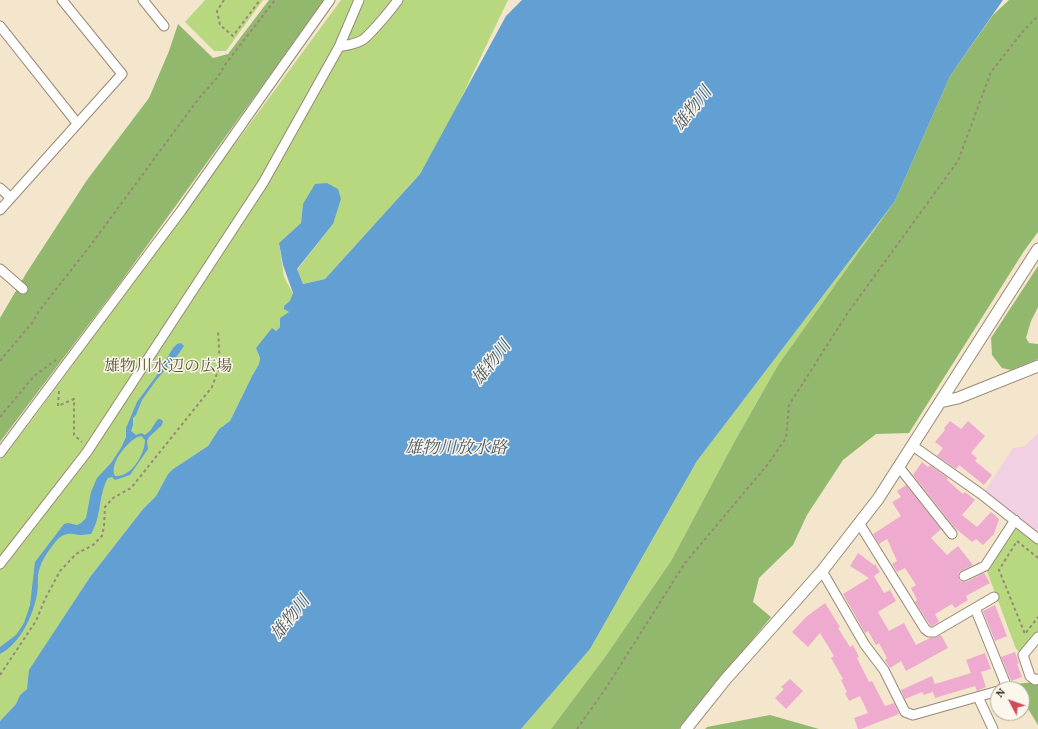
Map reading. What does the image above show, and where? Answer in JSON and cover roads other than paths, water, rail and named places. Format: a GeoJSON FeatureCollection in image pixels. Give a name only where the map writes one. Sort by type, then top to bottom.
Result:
{"type":"FeatureCollection","features":[{"type":"Feature","properties":{"kind":"street"},"geometry":{"type":"LineString","coordinates":[[0,210],[122,74],[62,0]]}},
{"type":"Feature","properties":{"kind":"street"},"geometry":{"type":"LineString","coordinates":[[143,0],[164,26]]}},
{"type":"Feature","properties":{"kind":"street"},"geometry":{"type":"LineString","coordinates":[[0,453],[181,211],[330,0]]}},
{"type":"Feature","properties":{"kind":"street"},"geometry":{"type":"LineString","coordinates":[[0,564],[89,448],[263,183],[340,47],[359,0]]}},
{"type":"Feature","properties":{"kind":"street"},"geometry":{"type":"LineString","coordinates":[[340,47],[351,45],[363,39],[398,0]]}},
{"type":"Feature","properties":{"kind":"street"},"geometry":{"type":"LineString","coordinates":[[0,26],[78,123]]}},
{"type":"Feature","properties":{"kind":"street"},"geometry":{"type":"LineString","coordinates":[[0,188],[11,198]]}},
{"type":"Feature","properties":{"kind":"street"},"geometry":{"type":"LineString","coordinates":[[686,729],[725,680],[822,571],[878,499],[1038,249]]}},
{"type":"Feature","properties":{"kind":"street"},"geometry":{"type":"LineString","coordinates":[[0,269],[23,289]]}},
{"type":"Feature","properties":{"kind":"street"},"geometry":{"type":"LineString","coordinates":[[940,402],[958,398],[1038,366]]}},
{"type":"Feature","properties":{"kind":"street"},"geometry":{"type":"LineString","coordinates":[[913,446],[981,494],[1038,539]]}},
{"type":"Feature","properties":{"kind":"street"},"geometry":{"type":"LineString","coordinates":[[899,466],[952,534]]}},
{"type":"Feature","properties":{"kind":"street"},"geometry":{"type":"LineString","coordinates":[[964,576],[984,566],[1015,520]]}},
{"type":"Feature","properties":{"kind":"street"},"geometry":{"type":"LineString","coordinates":[[859,523],[925,629],[929,632],[934,632],[994,597]]}},
{"type":"Feature","properties":{"kind":"street"},"geometry":{"type":"LineString","coordinates":[[822,571],[865,645],[884,670],[905,712],[913,714],[990,693]]}},
{"type":"Feature","properties":{"kind":"street"},"geometry":{"type":"LineString","coordinates":[[975,608],[1004,681]]}},
{"type":"Feature","properties":{"kind":"street"},"geometry":{"type":"LineString","coordinates":[[1038,637],[1023,655],[1030,676],[1035,680],[1038,679]]}},
{"type":"Feature","properties":{"kind":"street"},"geometry":{"type":"LineString","coordinates":[[978,697],[993,729]]}},
{"type":"Feature","properties":{"kind":"water","name":"雄物川放水路"},"geometry":{"type":"Polygon","coordinates":[[[522,0],[1003,0],[950,76],[895,201],[697,461],[590,649],[521,729],[0,729],[0,721],[16,704],[20,695],[27,689],[29,670],[90,577],[143,509],[156,496],[168,474],[173,469],[208,446],[219,429],[230,421],[259,364],[260,358],[256,348],[272,328],[276,331],[280,327],[280,318],[289,312],[284,309],[284,306],[290,301],[293,293],[283,265],[279,243],[301,223],[303,204],[315,184],[327,183],[338,189],[341,199],[333,224],[297,269],[303,284],[325,279],[420,174],[506,16],[522,0]]]}},
{"type":"Feature","properties":{"kind":"water"},"geometry":{"type":"Polygon","coordinates":[[[181,343],[184,346],[142,400],[136,415],[133,418],[131,431],[136,435],[141,433],[145,435],[150,431],[158,419],[163,421],[162,425],[149,437],[147,441],[148,449],[130,475],[115,480],[112,477],[108,478],[103,491],[97,520],[91,534],[64,535],[58,539],[48,552],[39,571],[37,596],[31,615],[18,638],[7,650],[0,654],[0,647],[16,635],[24,623],[30,605],[35,562],[64,524],[68,523],[77,525],[86,518],[91,492],[97,478],[111,463],[121,448],[126,437],[126,428],[137,402],[177,344],[181,343]],[[141,436],[136,438],[121,453],[114,465],[115,476],[121,476],[132,469],[143,452],[145,440],[141,436]]]}},
{"type":"Feature","properties":{"kind":"water label","name":"雄物川"},"geometry":{"type":"Point","coordinates":[694,110]}},
{"type":"Feature","properties":{"kind":"water label","name":"雄物川"},"geometry":{"type":"Point","coordinates":[493,364]}},
{"type":"Feature","properties":{"kind":"water label","name":"雄物川"},"geometry":{"type":"Point","coordinates":[292,619]}},
{"type":"Feature","properties":{"kind":"park label","name":"雄物川水辺の広場"},"geometry":{"type":"Point","coordinates":[168,368]}}]}
